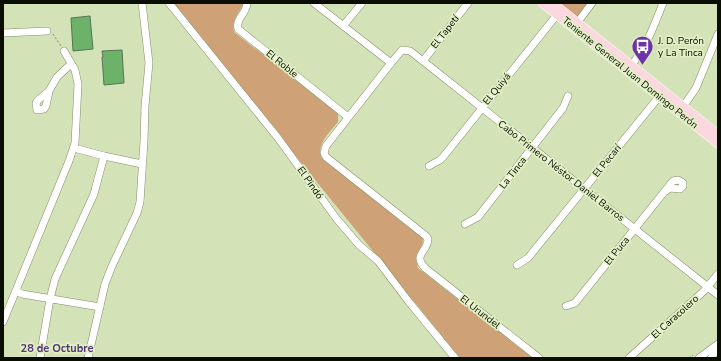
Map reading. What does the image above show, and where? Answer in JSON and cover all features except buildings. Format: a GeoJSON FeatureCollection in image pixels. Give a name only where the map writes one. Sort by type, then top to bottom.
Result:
{"type":"FeatureCollection","features":[{"type":"Feature","properties":{"kind":"main road","name":"Teniente General Juan Domingo Perón"},"geometry":{"type":"LineString","coordinates":[[542,3],[559,12],[576,25],[681,110],[718,144]]}},
{"type":"Feature","properties":{"kind":"main road","name":"Teniente General Juan Domingo Perón"},"geometry":{"type":"LineString","coordinates":[[553,3],[559,12]]}},
{"type":"Feature","properties":{"kind":"main road","name":"Teniente General Juan Domingo Perón"},"geometry":{"type":"LineString","coordinates":[[681,110],[718,134]]}},
{"type":"Feature","properties":{"kind":"street"},"geometry":{"type":"LineString","coordinates":[[88,358],[108,275],[139,207],[141,196],[145,106],[149,63],[142,3]]}},
{"type":"Feature","properties":{"kind":"street","name":"El Pindó"},"geometry":{"type":"LineString","coordinates":[[169,3],[278,138],[348,234],[378,260],[409,302],[455,358]]}},
{"type":"Feature","properties":{"kind":"street","name":"El Roble"},"geometry":{"type":"LineString","coordinates":[[247,3],[246,9],[237,23],[238,29],[348,117]]}},
{"type":"Feature","properties":{"kind":"street"},"geometry":{"type":"LineString","coordinates":[[314,3],[391,63],[348,117]]}},
{"type":"Feature","properties":{"kind":"street"},"geometry":{"type":"LineString","coordinates":[[344,26],[362,3]]}},
{"type":"Feature","properties":{"kind":"street","name":"El Tapetí"},"geometry":{"type":"LineString","coordinates":[[423,61],[468,3]]}},
{"type":"Feature","properties":{"kind":"street"},"geometry":{"type":"LineString","coordinates":[[576,25],[592,3]]}},
{"type":"Feature","properties":{"kind":"street"},"geometry":{"type":"LineString","coordinates":[[629,68],[638,58],[647,43],[663,3]]}},
{"type":"Feature","properties":{"kind":"street","name":"El Quiyá"},"geometry":{"type":"LineString","coordinates":[[429,166],[443,157],[559,12]]}},
{"type":"Feature","properties":{"kind":"street"},"geometry":{"type":"LineString","coordinates":[[3,33],[47,31]]}},
{"type":"Feature","properties":{"kind":"street"},"geometry":{"type":"LineString","coordinates":[[681,110],[696,88],[718,34]]}},
{"type":"Feature","properties":{"kind":"street","name":"Cabo Primero Néstor Daniel Barros"},"geometry":{"type":"LineString","coordinates":[[391,63],[402,50],[410,51],[718,295]]}},
{"type":"Feature","properties":{"kind":"street"},"geometry":{"type":"LineString","coordinates":[[3,322],[74,148],[76,136],[78,84],[75,70],[64,51]]}},
{"type":"Feature","properties":{"kind":"street"},"geometry":{"type":"LineString","coordinates":[[49,91],[58,77],[71,64]]}},
{"type":"Feature","properties":{"kind":"street","name":"El Pecarí"},"geometry":{"type":"LineString","coordinates":[[517,265],[528,258],[661,94]]}},
{"type":"Feature","properties":{"kind":"street","name":"La Tinca"},"geometry":{"type":"LineString","coordinates":[[464,224],[478,218],[533,149],[563,108],[568,96]]}},
{"type":"Feature","properties":{"kind":"street","name":"El Urundel"},"geometry":{"type":"LineString","coordinates":[[348,117],[324,149],[326,157],[426,236],[428,239],[428,244],[421,254],[420,262],[422,265],[539,358]]}},
{"type":"Feature","properties":{"kind":"street"},"geometry":{"type":"LineString","coordinates":[[74,148],[142,164]]}},
{"type":"Feature","properties":{"kind":"street"},"geometry":{"type":"LineString","coordinates":[[40,358],[50,299],[57,272],[94,194],[104,156]]}},
{"type":"Feature","properties":{"kind":"street","name":"El Puca"},"geometry":{"type":"LineString","coordinates":[[566,306],[575,302],[666,191]]}},
{"type":"Feature","properties":{"kind":"street","name":"El Caracolero"},"geometry":{"type":"LineString","coordinates":[[629,358],[708,287],[718,274]]}},
{"type":"Feature","properties":{"kind":"street"},"geometry":{"type":"LineString","coordinates":[[16,291],[22,294],[100,307]]}},
{"type":"Feature","properties":{"kind":"street"},"geometry":{"type":"LineString","coordinates":[[699,358],[718,344]]}},
{"type":"Feature","properties":{"kind":"street"},"geometry":{"type":"LineString","coordinates":[[711,358],[718,348]]}},
{"type":"Feature","properties":{"kind":"path"},"geometry":{"type":"LineString","coordinates":[[47,31],[54,34],[64,51]]}},
{"type":"Feature","properties":{"kind":"shaded area"},"geometry":{"type":"Polygon","coordinates":[[[171,3],[243,3],[233,24],[234,32],[338,113],[338,122],[328,134],[321,147],[321,157],[423,238],[422,246],[417,255],[418,268],[533,358],[460,358],[171,3]]]}},
{"type":"Feature","properties":{"kind":"shaded area"},"geometry":{"type":"Polygon","coordinates":[[[558,3],[589,3],[577,17],[558,3]]]}},
{"type":"Feature","properties":{"kind":"place","name":"J. D. Perón y La Tinca"},"geometry":{"type":"Point","coordinates":[642,66]}},
{"type":"Feature","properties":{"kind":"district","name":"28 de Octubre"},"geometry":{"type":"Point","coordinates":[57,348]}}]}
